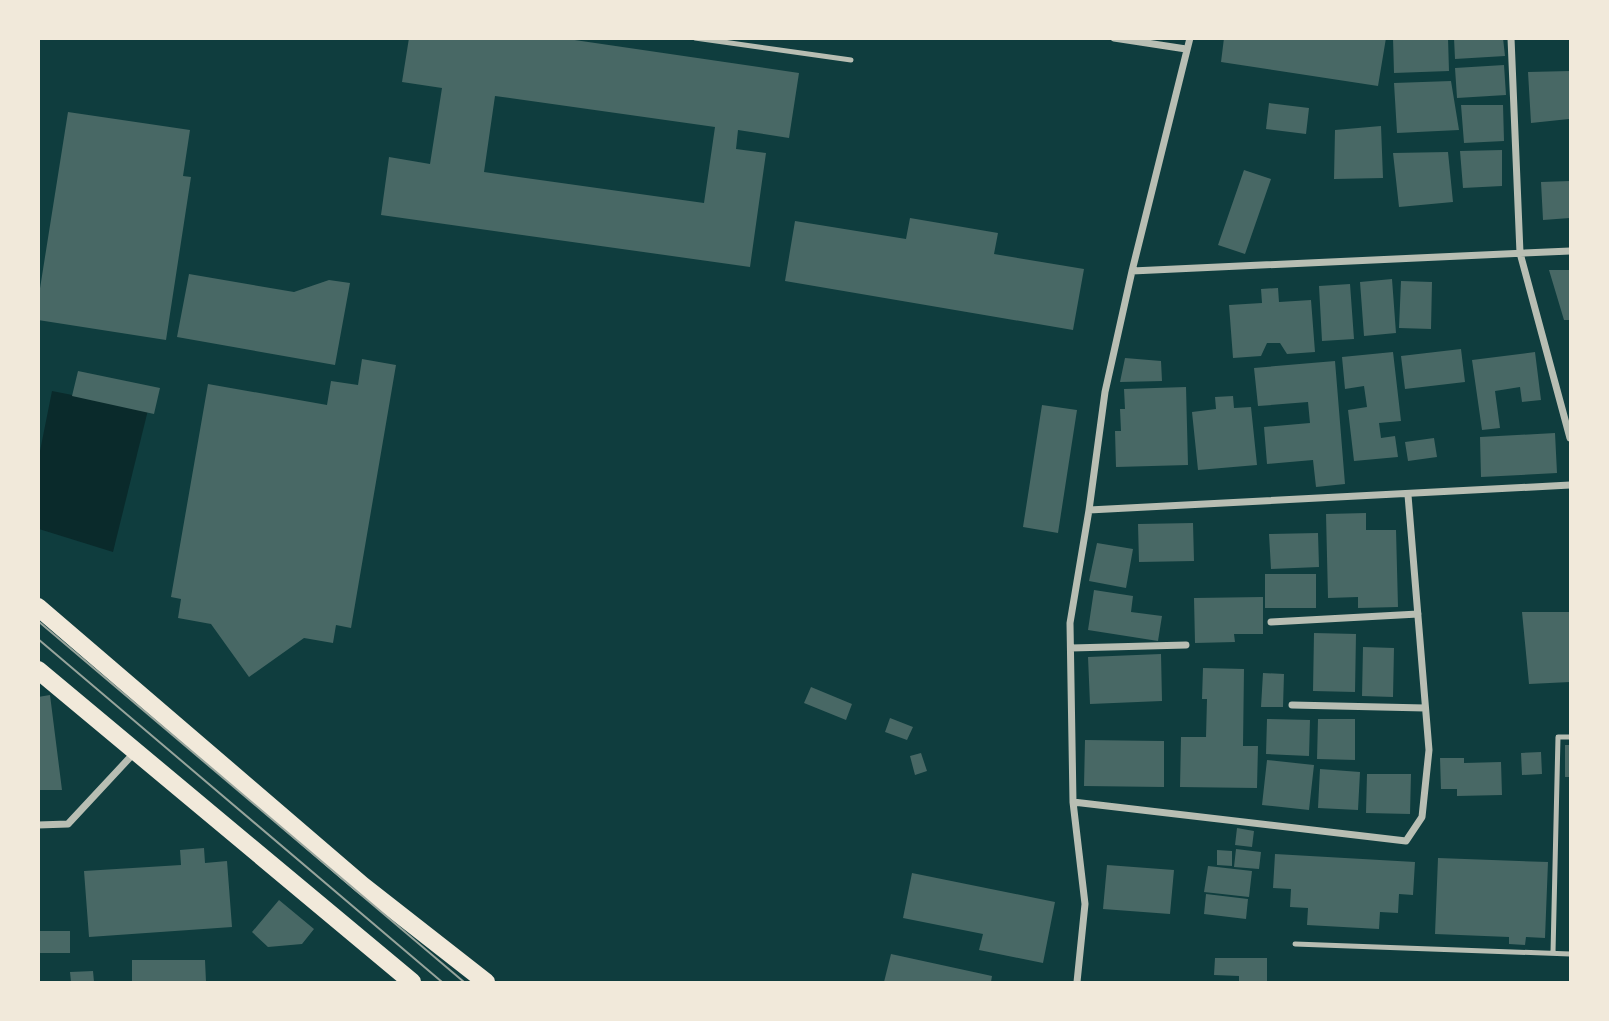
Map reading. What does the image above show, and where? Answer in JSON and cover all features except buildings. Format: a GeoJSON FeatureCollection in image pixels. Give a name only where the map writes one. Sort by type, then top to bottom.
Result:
{"type":"FeatureCollection","features":[{"type":"Feature","properties":{"kind":"main road"},"geometry":{"type":"LineString","coordinates":[[38,607],[362,885],[486,982]]}},
{"type":"Feature","properties":{"kind":"main road"},"geometry":{"type":"LineString","coordinates":[[38,670],[412,982]]}},
{"type":"Feature","properties":{"kind":"street"},"geometry":{"type":"LineString","coordinates":[[1114,38],[1186,49]]}},
{"type":"Feature","properties":{"kind":"street"},"geometry":{"type":"LineString","coordinates":[[1077,982],[1085,904],[1073,802],[1070,623],[1105,392],[1190,38]]}},
{"type":"Feature","properties":{"kind":"street"},"geometry":{"type":"LineString","coordinates":[[1511,38],[1520,253],[1570,438]]}},
{"type":"Feature","properties":{"kind":"street"},"geometry":{"type":"LineString","coordinates":[[1132,271],[1570,251]]}},
{"type":"Feature","properties":{"kind":"street"},"geometry":{"type":"LineString","coordinates":[[1089,510],[1570,485]]}},
{"type":"Feature","properties":{"kind":"street"},"geometry":{"type":"LineString","coordinates":[[1073,802],[1405,841],[1422,817],[1429,750],[1408,495]]}},
{"type":"Feature","properties":{"kind":"street"},"geometry":{"type":"LineString","coordinates":[[1271,622],[1418,614]]}},
{"type":"Feature","properties":{"kind":"street"},"geometry":{"type":"LineString","coordinates":[[1071,648],[1186,645]]}},
{"type":"Feature","properties":{"kind":"street"},"geometry":{"type":"LineString","coordinates":[[1292,705],[1425,708]]}},
{"type":"Feature","properties":{"kind":"street"},"geometry":{"type":"LineString","coordinates":[[38,825],[68,824],[136,751]]}},
{"type":"Feature","properties":{"kind":"lane"},"geometry":{"type":"LineString","coordinates":[[695,38],[851,60]]}},
{"type":"Feature","properties":{"kind":"lane"},"geometry":{"type":"LineString","coordinates":[[1553,953],[1558,737],[1570,737]]}},
{"type":"Feature","properties":{"kind":"lane"},"geometry":{"type":"LineString","coordinates":[[1295,944],[1570,954]]}},
{"type":"Feature","properties":{"kind":"water"},"geometry":{"type":"Polygon","coordinates":[[[52,391],[148,410],[113,552],[39,529],[39,456],[52,391]]]}},
{"type":"Feature","properties":{"kind":"tram line"},"geometry":{"type":"LineString","coordinates":[[38,621],[464,982]]}},
{"type":"Feature","properties":{"kind":"tram line"},"geometry":{"type":"LineString","coordinates":[[38,639],[442,982]]}}]}
